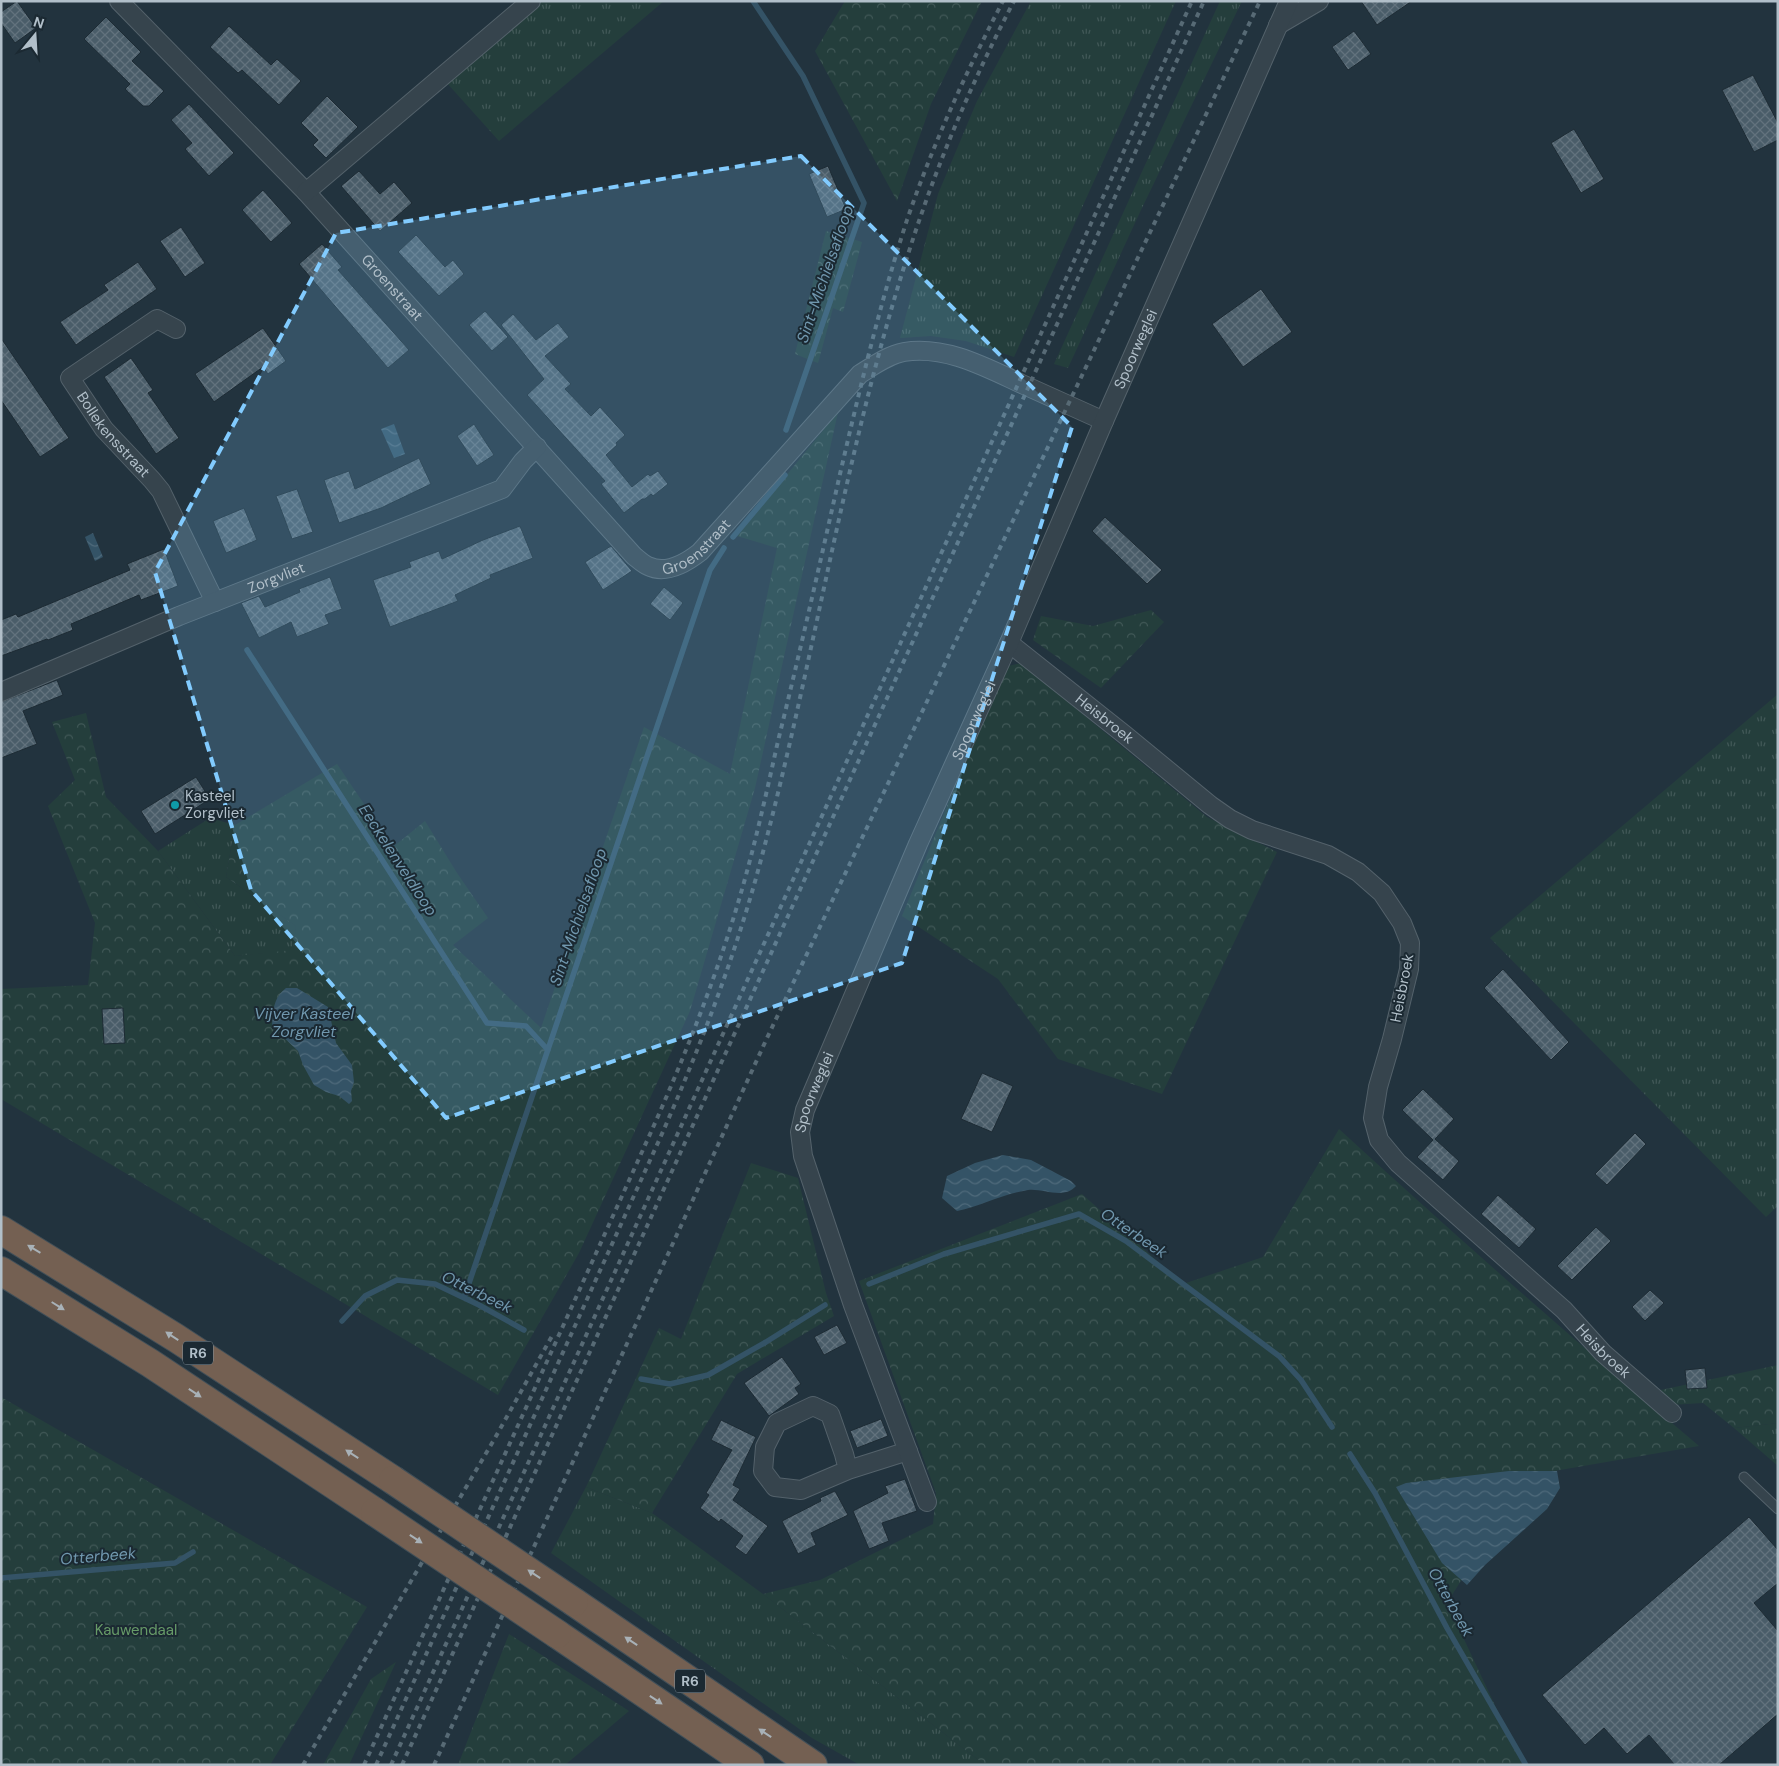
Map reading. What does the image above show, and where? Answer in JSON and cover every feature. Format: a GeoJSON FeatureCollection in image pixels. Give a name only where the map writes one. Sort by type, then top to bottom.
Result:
{"type":"FeatureCollection","features":[{"type":"Feature","properties":{"kind":"highway","name":"R6"},"geometry":{"type":"LineString","coordinates":[[1,1230],[160,1328],[393,1480],[813,1765]]}},
{"type":"Feature","properties":{"kind":"highway","name":"R6"},"geometry":{"type":"LineString","coordinates":[[1,1271],[150,1363],[376,1512],[750,1765]]}},
{"type":"Feature","properties":{"kind":"street","name":"Groenstraat"},"geometry":{"type":"LineString","coordinates":[[120,1],[306,192],[634,556],[648,566],[659,569],[682,565],[700,552],[860,374],[887,358],[904,352],[927,351],[969,361],[1104,421]]}},
{"type":"Feature","properties":{"kind":"street"},"geometry":{"type":"LineString","coordinates":[[306,192],[531,1]]}},
{"type":"Feature","properties":{"kind":"street","name":"Spoorweglei"},"geometry":{"type":"LineString","coordinates":[[927,1502],[853,1305],[803,1156],[800,1132],[804,1110],[918,844],[1009,643],[1104,421],[1289,1]]}},
{"type":"Feature","properties":{"kind":"street"},"geometry":{"type":"LineString","coordinates":[[1278,25],[1319,1]]}},
{"type":"Feature","properties":{"kind":"street","name":"Bollekensstraat"},"geometry":{"type":"LineString","coordinates":[[176,329],[157,319],[70,378],[104,429],[161,492],[215,602]]}},
{"type":"Feature","properties":{"kind":"street","name":"Zorgvliet"},"geometry":{"type":"LineString","coordinates":[[1,692],[215,602],[502,489],[523,461],[537,447]]}},
{"type":"Feature","properties":{"kind":"street","name":"Heisbroek"},"geometry":{"type":"LineString","coordinates":[[1009,643],[1224,815],[1252,830],[1328,855],[1358,872],[1382,894],[1402,922],[1410,943],[1409,969],[1376,1095],[1373,1118],[1379,1140],[1398,1163],[1564,1310],[1603,1353],[1672,1414]]}},
{"type":"Feature","properties":{"kind":"street"},"geometry":{"type":"LineString","coordinates":[[848,1470],[840,1440],[830,1414],[813,1406],[777,1423],[765,1447],[763,1471],[775,1487],[801,1490],[848,1470],[908,1451]]}},
{"type":"Feature","properties":{"kind":"lane"},"geometry":{"type":"LineString","coordinates":[[1744,1477],[1778,1508]]}},
{"type":"Feature","properties":{"kind":"highlighted area"},"geometry":{"type":"Polygon","coordinates":[[[801,156],[1072,427],[902,963],[446,1118],[251,890],[155,572],[336,233],[801,156]]]}},
{"type":"Feature","properties":{"kind":"green space"},"geometry":{"type":"Polygon","coordinates":[[[542,1],[664,1],[499,141],[446,82],[542,1]]]}},
{"type":"Feature","properties":{"kind":"green space"},"geometry":{"type":"Polygon","coordinates":[[[845,1],[982,1],[931,104],[897,201],[815,51],[845,1]]]}},
{"type":"Feature","properties":{"kind":"green space"},"geometry":{"type":"Polygon","coordinates":[[[1031,1],[1176,1],[1014,357],[966,341],[931,336],[900,338],[938,194],[977,101],[1031,1]]]}},
{"type":"Feature","properties":{"kind":"green space"},"geometry":{"type":"Polygon","coordinates":[[[1220,1],[1242,1],[1141,210],[1068,368],[1054,364],[1220,1]]]}},
{"type":"Feature","properties":{"kind":"green space"},"geometry":{"type":"Polygon","coordinates":[[[826,231],[862,242],[843,312],[833,308],[818,363],[795,354],[826,231]]]}},
{"type":"Feature","properties":{"kind":"green space"},"geometry":{"type":"Polygon","coordinates":[[[838,412],[755,788],[690,1011],[579,1253],[498,1395],[1,1099],[1,989],[88,985],[95,923],[48,806],[75,780],[52,722],[86,713],[106,797],[158,851],[235,956],[293,950],[296,926],[226,877],[235,825],[337,764],[393,847],[425,821],[488,918],[453,945],[541,1028],[644,727],[730,774],[777,548],[737,536],[838,412]]]}},
{"type":"Feature","properties":{"kind":"green space"},"geometry":{"type":"Polygon","coordinates":[[[1151,610],[1164,622],[1101,688],[1033,640],[1041,616],[1093,626],[1151,610]]]}},
{"type":"Feature","properties":{"kind":"green space"},"geometry":{"type":"Polygon","coordinates":[[[1021,663],[1207,817],[1277,852],[1162,1094],[1058,1059],[998,979],[902,916],[1004,667],[1021,663]]]}},
{"type":"Feature","properties":{"kind":"green space"},"geometry":{"type":"Polygon","coordinates":[[[1778,694],[1778,1206],[1766,1217],[1490,938],[1778,694]]]}},
{"type":"Feature","properties":{"kind":"green space"},"geometry":{"type":"Polygon","coordinates":[[[210,818],[235,825],[226,877],[296,926],[293,951],[235,956],[158,851],[210,818]]]}},
{"type":"Feature","properties":{"kind":"green space"},"geometry":{"type":"Polygon","coordinates":[[[1339,1129],[1428,1210],[1699,1446],[1422,1494],[1464,1576],[1447,1603],[1523,1765],[985,1765],[763,1594],[820,1580],[933,1524],[936,1493],[859,1281],[1082,1194],[1183,1284],[1263,1257],[1339,1129]]]}},
{"type":"Feature","properties":{"kind":"green space"},"geometry":{"type":"Polygon","coordinates":[[[751,1163],[798,1178],[826,1293],[834,1316],[737,1374],[652,1513],[586,1487],[659,1328],[681,1339],[751,1163]]]}},
{"type":"Feature","properties":{"kind":"green space"},"geometry":{"type":"Polygon","coordinates":[[[1778,1365],[1778,1423],[1734,1428],[1703,1403],[1671,1405],[1656,1391],[1778,1365]]]}},
{"type":"Feature","properties":{"kind":"green space","name":"Kauwendaal"},"geometry":{"type":"Polygon","coordinates":[[[1,1397],[367,1607],[270,1765],[1,1765],[1,1397]]]}},
{"type":"Feature","properties":{"kind":"green space"},"geometry":{"type":"Polygon","coordinates":[[[1778,1423],[1778,1466],[1734,1428],[1778,1423]]]}},
{"type":"Feature","properties":{"kind":"green space"},"geometry":{"type":"Polygon","coordinates":[[[586,1487],[652,1513],[763,1594],[985,1765],[860,1765],[812,1738],[551,1553],[586,1487]]]}},
{"type":"Feature","properties":{"kind":"green space"},"geometry":{"type":"Polygon","coordinates":[[[509,1634],[629,1711],[565,1765],[458,1765],[509,1634]]]}},
{"type":"Feature","properties":{"kind":"green space"},"geometry":{"type":"Polygon","coordinates":[[[396,1662],[349,1765],[323,1765],[371,1679],[396,1662]]]}},
{"type":"Feature","properties":{"kind":"water"},"geometry":{"type":"Polygon","coordinates":[[[394,424],[405,454],[394,458],[381,429],[394,424]]]}},
{"type":"Feature","properties":{"kind":"water"},"geometry":{"type":"Polygon","coordinates":[[[93,533],[103,557],[95,561],[85,537],[93,533]]]}},
{"type":"Feature","properties":{"kind":"water","name":"Vijver Kasteel Zorgvliet"},"geometry":{"type":"Polygon","coordinates":[[[286,988],[297,988],[328,1007],[336,1043],[352,1065],[354,1082],[351,1091],[352,1101],[349,1104],[339,1096],[326,1092],[314,1085],[298,1051],[272,1026],[276,1000],[286,988]]]}},
{"type":"Feature","properties":{"kind":"water"},"geometry":{"type":"Polygon","coordinates":[[[1003,1155],[1031,1160],[1071,1181],[1076,1186],[1071,1190],[1059,1193],[1028,1190],[957,1211],[942,1198],[947,1176],[975,1163],[1003,1155]]]}},
{"type":"Feature","properties":{"kind":"water"},"geometry":{"type":"Polygon","coordinates":[[[1509,1471],[1557,1471],[1560,1488],[1547,1509],[1485,1565],[1467,1585],[1442,1563],[1396,1487],[1406,1483],[1509,1471]]]}},
{"type":"Feature","properties":{"kind":"building"},"geometry":{"type":"Polygon","coordinates":[[[17,1],[36,28],[15,43],[1,23],[1,12],[17,1]]]}},
{"type":"Feature","properties":{"kind":"building"},"geometry":{"type":"Polygon","coordinates":[[[1361,1],[1412,1],[1377,25],[1361,1]]]}},
{"type":"Feature","properties":{"kind":"building"},"geometry":{"type":"Polygon","coordinates":[[[106,17],[141,52],[132,61],[164,91],[149,106],[143,106],[125,89],[130,84],[84,39],[106,17]]]}},
{"type":"Feature","properties":{"kind":"building"},"geometry":{"type":"Polygon","coordinates":[[[229,26],[271,65],[277,59],[301,81],[279,105],[242,70],[238,73],[210,47],[229,26]]]}},
{"type":"Feature","properties":{"kind":"building"},"geometry":{"type":"Polygon","coordinates":[[[1354,31],[1371,54],[1348,70],[1332,47],[1354,31]]]}},
{"type":"Feature","properties":{"kind":"building"},"geometry":{"type":"Polygon","coordinates":[[[1753,75],[1778,123],[1778,140],[1754,152],[1722,90],[1753,75]]]}},
{"type":"Feature","properties":{"kind":"building"},"geometry":{"type":"Polygon","coordinates":[[[327,96],[358,127],[326,158],[313,145],[318,140],[301,123],[327,96]]]}},
{"type":"Feature","properties":{"kind":"building"},"geometry":{"type":"Polygon","coordinates":[[[189,104],[234,153],[209,176],[185,149],[192,143],[171,120],[189,104]]]}},
{"type":"Feature","properties":{"kind":"building"},"geometry":{"type":"Polygon","coordinates":[[[1574,129],[1604,179],[1581,193],[1551,143],[1574,129]]]}},
{"type":"Feature","properties":{"kind":"building"},"geometry":{"type":"Polygon","coordinates":[[[828,166],[846,209],[827,217],[809,174],[828,166]]]}},
{"type":"Feature","properties":{"kind":"building"},"geometry":{"type":"Polygon","coordinates":[[[359,171],[380,194],[394,182],[412,203],[380,231],[341,186],[359,171]]]}},
{"type":"Feature","properties":{"kind":"building"},"geometry":{"type":"Polygon","coordinates":[[[263,190],[292,223],[271,242],[242,210],[263,190]]]}},
{"type":"Feature","properties":{"kind":"building"},"geometry":{"type":"Polygon","coordinates":[[[181,227],[205,263],[185,277],[160,241],[181,227]]]}},
{"type":"Feature","properties":{"kind":"building"},"geometry":{"type":"Polygon","coordinates":[[[416,235],[445,267],[453,260],[464,274],[439,296],[398,252],[416,235]]]}},
{"type":"Feature","properties":{"kind":"building"},"geometry":{"type":"Polygon","coordinates":[[[322,244],[342,267],[338,270],[409,350],[388,368],[299,264],[322,244]]]}},
{"type":"Feature","properties":{"kind":"building"},"geometry":{"type":"Polygon","coordinates":[[[138,262],[157,289],[76,345],[60,322],[108,290],[104,285],[138,262]]]}},
{"type":"Feature","properties":{"kind":"building"},"geometry":{"type":"Polygon","coordinates":[[[1261,289],[1292,332],[1243,367],[1212,324],[1261,289]]]}},
{"type":"Feature","properties":{"kind":"building"},"geometry":{"type":"Polygon","coordinates":[[[485,311],[508,337],[492,351],[469,325],[485,311]]]}},
{"type":"Feature","properties":{"kind":"building"},"geometry":{"type":"Polygon","coordinates":[[[513,314],[536,340],[558,323],[569,337],[545,356],[571,384],[565,389],[591,416],[600,407],[625,435],[606,455],[632,487],[648,474],[650,476],[658,471],[668,484],[653,496],[651,494],[642,499],[624,513],[601,484],[605,481],[527,395],[544,379],[501,325],[513,314]]]}},
{"type":"Feature","properties":{"kind":"building"},"geometry":{"type":"Polygon","coordinates":[[[263,328],[286,361],[268,374],[263,367],[214,402],[195,374],[263,328]]]}},
{"type":"Feature","properties":{"kind":"building"},"geometry":{"type":"Polygon","coordinates":[[[1,338],[69,438],[40,457],[1,400],[1,338]]]}},
{"type":"Feature","properties":{"kind":"building"},"geometry":{"type":"Polygon","coordinates":[[[131,358],[153,390],[148,393],[179,438],[156,454],[104,377],[131,358]]]}},
{"type":"Feature","properties":{"kind":"building"},"geometry":{"type":"Polygon","coordinates":[[[474,424],[494,455],[477,466],[457,436],[474,424]]]}},
{"type":"Feature","properties":{"kind":"building"},"geometry":{"type":"Polygon","coordinates":[[[419,458],[431,484],[381,508],[339,523],[324,480],[349,471],[355,489],[419,458]]]}},
{"type":"Feature","properties":{"kind":"building"},"geometry":{"type":"Polygon","coordinates":[[[297,489],[313,532],[292,539],[276,496],[297,489]]]}},
{"type":"Feature","properties":{"kind":"building"},"geometry":{"type":"Polygon","coordinates":[[[244,508],[257,540],[226,553],[213,521],[244,508]]]}},
{"type":"Feature","properties":{"kind":"building"},"geometry":{"type":"Polygon","coordinates":[[[1105,517],[1162,570],[1147,584],[1092,531],[1105,517]]]}},
{"type":"Feature","properties":{"kind":"building"},"geometry":{"type":"Polygon","coordinates":[[[520,526],[533,558],[490,575],[491,578],[455,595],[458,601],[390,627],[373,580],[411,567],[409,562],[439,551],[442,559],[483,540],[520,526]]]}},
{"type":"Feature","properties":{"kind":"building"},"geometry":{"type":"Polygon","coordinates":[[[611,546],[632,571],[603,590],[585,562],[611,546]]]}},
{"type":"Feature","properties":{"kind":"building"},"geometry":{"type":"Polygon","coordinates":[[[164,549],[178,586],[141,600],[139,595],[71,624],[73,630],[1,656],[1,620],[16,614],[18,617],[130,570],[127,564],[164,549]]]}},
{"type":"Feature","properties":{"kind":"building"},"geometry":{"type":"Polygon","coordinates":[[[330,577],[342,609],[325,615],[329,624],[297,637],[291,622],[259,638],[241,603],[259,596],[265,607],[300,592],[299,589],[330,577]]]}},
{"type":"Feature","properties":{"kind":"building"},"geometry":{"type":"Polygon","coordinates":[[[664,587],[683,603],[670,620],[650,604],[664,587]]]}},
{"type":"Feature","properties":{"kind":"building"},"geometry":{"type":"Polygon","coordinates":[[[57,680],[63,695],[23,711],[37,744],[1,758],[1,702],[57,680]]]}},
{"type":"Feature","properties":{"kind":"building","name":"Kasteel Zorgvliet"},"geometry":{"type":"Polygon","coordinates":[[[196,777],[210,799],[155,834],[141,811],[196,777]]]}},
{"type":"Feature","properties":{"kind":"building"},"geometry":{"type":"Polygon","coordinates":[[[1503,969],[1569,1042],[1551,1060],[1484,988],[1503,969]]]}},
{"type":"Feature","properties":{"kind":"building"},"geometry":{"type":"Polygon","coordinates":[[[123,1008],[125,1043],[104,1044],[102,1009],[123,1008]]]}},
{"type":"Feature","properties":{"kind":"building"},"geometry":{"type":"Polygon","coordinates":[[[982,1073],[1013,1086],[992,1132],[961,1119],[982,1073]]]}},
{"type":"Feature","properties":{"kind":"building"},"geometry":{"type":"Polygon","coordinates":[[[1423,1089],[1454,1119],[1435,1139],[1459,1161],[1443,1180],[1417,1157],[1433,1140],[1402,1110],[1423,1089]]]}},
{"type":"Feature","properties":{"kind":"building"},"geometry":{"type":"Polygon","coordinates":[[[1635,1133],[1646,1144],[1607,1185],[1595,1174],[1635,1133]]]}},
{"type":"Feature","properties":{"kind":"building"},"geometry":{"type":"Polygon","coordinates":[[[1498,1195],[1536,1229],[1519,1248],[1481,1214],[1498,1195]]]}},
{"type":"Feature","properties":{"kind":"building"},"geometry":{"type":"Polygon","coordinates":[[[1596,1227],[1611,1241],[1572,1280],[1557,1266],[1596,1227]]]}},
{"type":"Feature","properties":{"kind":"building"},"geometry":{"type":"Polygon","coordinates":[[[1650,1290],[1664,1303],[1645,1321],[1632,1307],[1650,1290]]]}},
{"type":"Feature","properties":{"kind":"building"},"geometry":{"type":"Polygon","coordinates":[[[837,1325],[847,1343],[824,1355],[814,1337],[837,1325]]]}},
{"type":"Feature","properties":{"kind":"building"},"geometry":{"type":"Polygon","coordinates":[[[782,1357],[801,1384],[795,1388],[799,1394],[769,1416],[744,1383],[782,1357]]]}},
{"type":"Feature","properties":{"kind":"building"},"geometry":{"type":"Polygon","coordinates":[[[1705,1368],[1707,1388],[1687,1389],[1685,1370],[1705,1368]]]}},
{"type":"Feature","properties":{"kind":"building"},"geometry":{"type":"Polygon","coordinates":[[[881,1419],[888,1436],[857,1448],[850,1431],[881,1419]]]}},
{"type":"Feature","properties":{"kind":"building"},"geometry":{"type":"Polygon","coordinates":[[[721,1420],[756,1437],[733,1485],[740,1489],[733,1500],[768,1526],[746,1555],[735,1547],[743,1536],[721,1519],[719,1522],[700,1508],[709,1495],[706,1493],[732,1450],[711,1440],[721,1420]]]}},
{"type":"Feature","properties":{"kind":"building"},"geometry":{"type":"Polygon","coordinates":[[[905,1479],[917,1511],[882,1523],[889,1541],[869,1549],[853,1511],[888,1493],[885,1486],[905,1479]]]}},
{"type":"Feature","properties":{"kind":"building"},"geometry":{"type":"Polygon","coordinates":[[[835,1491],[848,1515],[811,1533],[816,1545],[798,1554],[782,1521],[821,1501],[820,1498],[835,1491]]]}},
{"type":"Feature","properties":{"kind":"building"},"geometry":{"type":"Polygon","coordinates":[[[1749,1517],[1778,1550],[1778,1583],[1754,1603],[1778,1631],[1778,1714],[1719,1765],[1675,1765],[1649,1735],[1627,1754],[1604,1728],[1585,1745],[1542,1695],[1749,1517]]]}},
{"type":"Feature","properties":{"kind":"waterway","name":"Sint-Michielsafloop"},"geometry":{"type":"LineString","coordinates":[[753,1],[803,76],[864,203],[786,430]]}},
{"type":"Feature","properties":{"kind":"waterway","name":"Sint-Michielsafloop"},"geometry":{"type":"LineString","coordinates":[[733,537],[785,475]]}},
{"type":"Feature","properties":{"kind":"waterway","name":"Sint-Michielsafloop"},"geometry":{"type":"LineString","coordinates":[[464,1298],[710,570],[724,548]]}},
{"type":"Feature","properties":{"kind":"waterway","name":"Eeckelenveldloop"},"geometry":{"type":"LineString","coordinates":[[247,650],[487,1023],[526,1026],[548,1050]]}},
{"type":"Feature","properties":{"kind":"waterway","name":"Otterbeek"},"geometry":{"type":"LineString","coordinates":[[869,1284],[944,1254],[1079,1214],[1126,1241],[1279,1356],[1301,1380],[1332,1427]]}},
{"type":"Feature","properties":{"kind":"waterway","name":"Otterbeek"},"geometry":{"type":"LineString","coordinates":[[342,1321],[365,1296],[397,1280],[435,1284],[479,1305],[524,1330]]}},
{"type":"Feature","properties":{"kind":"waterway","name":"Otterbeek"},"geometry":{"type":"LineString","coordinates":[[641,1379],[670,1384],[708,1375],[825,1305]]}},
{"type":"Feature","properties":{"kind":"waterway","name":"Otterbeek"},"geometry":{"type":"LineString","coordinates":[[1350,1454],[1375,1493],[1447,1628],[1526,1765]]}},
{"type":"Feature","properties":{"kind":"waterway","name":"Otterbeek"},"geometry":{"type":"LineString","coordinates":[[1,1578],[175,1563],[193,1552]]}},
{"type":"Feature","properties":{"kind":"railway"},"geometry":{"type":"LineString","coordinates":[[364,1765],[651,1132],[691,1037],[715,973],[737,908],[755,842],[855,410],[897,251],[939,136],[963,81],[1003,1]]}},
{"type":"Feature","properties":{"kind":"railway"},"geometry":{"type":"LineString","coordinates":[[376,1765],[661,1136],[701,1041],[725,977],[756,878],[777,796],[851,465],[893,302],[919,221],[951,137],[987,55],[1014,1]]}},
{"type":"Feature","properties":{"kind":"railway"},"geometry":{"type":"LineString","coordinates":[[391,1765],[1192,1]]}},
{"type":"Feature","properties":{"kind":"railway"},"geometry":{"type":"LineString","coordinates":[[402,1765],[1204,1]]}},
{"type":"Feature","properties":{"kind":"railway"},"geometry":{"type":"LineString","coordinates":[[434,1765],[767,1038],[1260,1]]}},
{"type":"Feature","properties":{"kind":"railway"},"geometry":{"type":"LineString","coordinates":[[303,1765],[495,1438],[552,1336]]}},
{"type":"Feature","properties":{"kind":"place","name":"Kasteel Zorgvliet"},"geometry":{"type":"Point","coordinates":[175,805]}}]}
